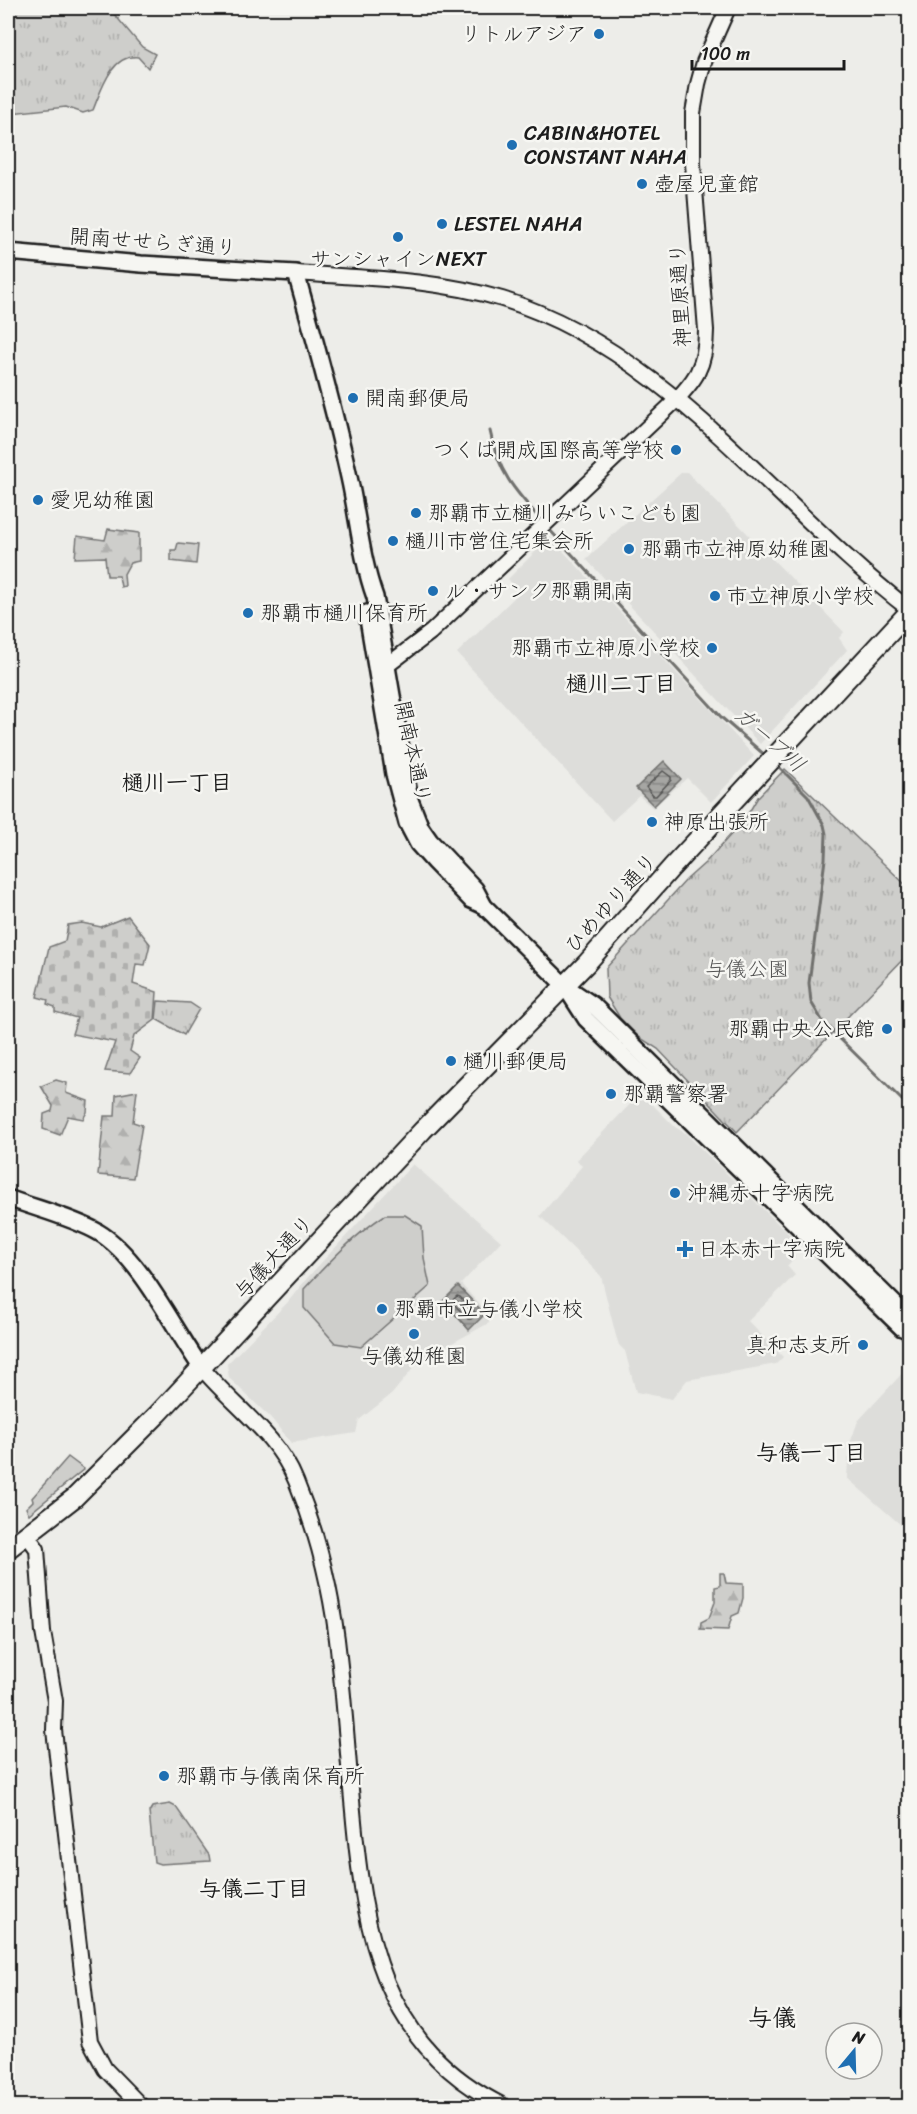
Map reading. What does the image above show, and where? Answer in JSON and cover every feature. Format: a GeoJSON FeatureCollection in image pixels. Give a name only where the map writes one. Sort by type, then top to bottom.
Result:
{"type":"FeatureCollection","features":[{"type":"Feature","properties":{"kind":"highway","name":"ひめゆり通り"},"geometry":{"type":"LineString","coordinates":[[565,986],[909,610]]}},
{"type":"Feature","properties":{"kind":"highway","name":"与儀大通り"},"geometry":{"type":"LineString","coordinates":[[8,1549],[60,1510],[96,1477],[443,1110],[565,986]]}},
{"type":"Feature","properties":{"kind":"main road","name":"開南せせらぎ通り"},"geometry":{"type":"LineString","coordinates":[[8,252],[141,264],[296,273]]}},
{"type":"Feature","properties":{"kind":"main road","name":"開南本通り"},"geometry":{"type":"LineString","coordinates":[[296,273],[350,478],[367,574],[375,597],[382,670],[405,776],[416,815],[430,841],[475,889],[484,906],[565,986]]}},
{"type":"Feature","properties":{"kind":"main road"},"geometry":{"type":"LineString","coordinates":[[565,986],[593,1005],[909,1319]]}},
{"type":"Feature","properties":{"kind":"main road"},"geometry":{"type":"LineString","coordinates":[[565,986],[586,1019],[857,1285],[902,1328],[909,1331]]}},
{"type":"Feature","properties":{"kind":"main road"},"geometry":{"type":"LineString","coordinates":[[8,1198],[84,1226],[112,1242],[136,1267],[201,1367]]}},
{"type":"Feature","properties":{"kind":"street","name":"神里原通り"},"geometry":{"type":"LineString","coordinates":[[382,670],[431,632],[676,400],[698,374],[705,352],[706,330],[693,155],[693,113],[704,62],[728,8]]}},
{"type":"Feature","properties":{"kind":"street"},"geometry":{"type":"LineString","coordinates":[[296,273],[399,279],[449,286],[504,300],[559,322],[585,336],[633,366],[676,400],[909,610]]}},
{"type":"Feature","properties":{"kind":"street"},"geometry":{"type":"LineString","coordinates":[[201,1367],[267,1435],[286,1461],[301,1494],[321,1558],[332,1603],[338,1649],[358,1865],[371,1936],[388,1988],[410,2027],[434,2055],[472,2088],[504,2106]]}},
{"type":"Feature","properties":{"kind":"street"},"geometry":{"type":"LineString","coordinates":[[27,1535],[37,1549],[43,1632],[54,1693],[54,1730],[90,2041],[93,2050],[109,2074],[141,2106]]}},
{"type":"Feature","properties":{"kind":"shaded area","name":"市立神原小学校"},"geometry":{"type":"Polygon","coordinates":[[[682,472],[687,472],[844,632],[839,638],[847,650],[760,744],[586,559],[682,472]]]}},
{"type":"Feature","properties":{"kind":"shaded area"},"geometry":{"type":"Polygon","coordinates":[[[550,537],[754,756],[711,802],[687,778],[653,808],[639,796],[612,821],[457,653],[520,592],[508,579],[550,537]]]}},
{"type":"Feature","properties":{"kind":"shaded area","name":"日本赤十字病院"},"geometry":{"type":"Polygon","coordinates":[[[639,1095],[646,1098],[675,1127],[685,1133],[800,1245],[792,1253],[795,1257],[787,1266],[795,1275],[748,1321],[783,1357],[776,1364],[687,1380],[672,1399],[636,1392],[625,1351],[619,1345],[616,1336],[601,1276],[540,1216],[582,1166],[576,1160],[639,1095]]]}},
{"type":"Feature","properties":{"kind":"shaded area","name":"那覇市立与儀小学校"},"geometry":{"type":"Polygon","coordinates":[[[413,1164],[501,1241],[461,1284],[489,1315],[489,1323],[419,1361],[392,1394],[359,1420],[356,1433],[291,1443],[271,1418],[229,1378],[227,1364],[287,1303],[308,1277],[413,1164]]]}},
{"type":"Feature","properties":{"kind":"shaded area"},"geometry":{"type":"Polygon","coordinates":[[[909,1366],[909,1532],[847,1478],[849,1446],[858,1421],[909,1366]]]}},
{"type":"Feature","properties":{"kind":"green space"},"geometry":{"type":"Polygon","coordinates":[[[8,8],[109,8],[142,47],[155,54],[148,68],[138,57],[121,61],[114,67],[108,75],[93,110],[83,113],[66,107],[11,113],[8,88],[14,68],[12,62],[8,61],[8,8]]]}},
{"type":"Feature","properties":{"kind":"green space"},"geometry":{"type":"Polygon","coordinates":[[[108,529],[139,533],[139,561],[130,563],[124,574],[125,586],[121,587],[119,576],[107,576],[105,557],[75,558],[77,536],[105,540],[108,529]]]}},
{"type":"Feature","properties":{"kind":"green space"},"geometry":{"type":"Polygon","coordinates":[[[178,543],[198,545],[196,564],[171,561],[171,550],[176,550],[178,543]]]}},
{"type":"Feature","properties":{"kind":"green space","name":"与儀公園"},"geometry":{"type":"Polygon","coordinates":[[[785,769],[909,888],[909,953],[737,1132],[658,1049],[639,1037],[620,1018],[607,997],[606,968],[745,819],[758,797],[785,769]]]}},
{"type":"Feature","properties":{"kind":"green space"},"geometry":{"type":"Polygon","coordinates":[[[128,916],[150,944],[145,965],[136,964],[133,984],[157,992],[155,1020],[134,1036],[130,1051],[140,1058],[130,1073],[105,1071],[115,1042],[72,1034],[77,1018],[55,1012],[55,1007],[47,1004],[48,1000],[37,997],[49,947],[65,941],[68,925],[82,923],[101,927],[128,916]]]}},
{"type":"Feature","properties":{"kind":"green space"},"geometry":{"type":"Polygon","coordinates":[[[158,1001],[190,1003],[199,1009],[184,1035],[156,1019],[158,1001]]]}},
{"type":"Feature","properties":{"kind":"green space"},"geometry":{"type":"Polygon","coordinates":[[[56,1080],[67,1083],[66,1093],[88,1101],[87,1112],[83,1119],[68,1116],[60,1135],[43,1129],[44,1114],[52,1111],[53,1106],[41,1086],[56,1080]]]}},
{"type":"Feature","properties":{"kind":"green space"},"geometry":{"type":"Polygon","coordinates":[[[137,1091],[133,1122],[142,1125],[133,1178],[98,1175],[104,1116],[115,1116],[116,1095],[137,1091]]]}},
{"type":"Feature","properties":{"kind":"green space"},"geometry":{"type":"Polygon","coordinates":[[[385,1215],[405,1215],[422,1226],[424,1258],[430,1286],[361,1347],[335,1343],[304,1308],[304,1289],[352,1240],[385,1215]]]}},
{"type":"Feature","properties":{"kind":"green space"},"geometry":{"type":"Polygon","coordinates":[[[68,1457],[84,1469],[29,1514],[26,1508],[33,1501],[32,1498],[68,1457]]]}},
{"type":"Feature","properties":{"kind":"green space"},"geometry":{"type":"Polygon","coordinates":[[[720,1573],[724,1573],[726,1583],[743,1584],[743,1598],[739,1613],[732,1616],[728,1630],[700,1629],[701,1622],[709,1618],[715,1602],[715,1587],[720,1586],[720,1573]]]}},
{"type":"Feature","properties":{"kind":"green space"},"geometry":{"type":"Polygon","coordinates":[[[170,1804],[176,1807],[209,1855],[210,1861],[160,1864],[154,1862],[149,1812],[152,1807],[170,1804]]]}},
{"type":"Feature","properties":{"kind":"water"},"geometry":{"type":"Polygon","coordinates":[[[664,761],[681,779],[654,806],[636,788],[664,761]]]}},
{"type":"Feature","properties":{"kind":"water"},"geometry":{"type":"Polygon","coordinates":[[[458,1286],[485,1314],[469,1330],[443,1301],[458,1286]]]}},
{"type":"Feature","properties":{"kind":"waterway","name":"ガーブ川"},"geometry":{"type":"LineString","coordinates":[[490,431],[503,470],[542,521]]}},
{"type":"Feature","properties":{"kind":"waterway","name":"ガーブ川"},"geometry":{"type":"LineString","coordinates":[[548,528],[722,718],[767,757]]}},
{"type":"Feature","properties":{"kind":"waterway","name":"ガーブ川"},"geometry":{"type":"LineString","coordinates":[[777,765],[808,796],[824,825],[826,834],[825,859],[809,983],[811,1002],[823,1022],[910,1108]]}},
{"type":"Feature","properties":{"kind":"place","name":"リトルアジア"},"geometry":{"type":"Point","coordinates":[599,34]}},
{"type":"Feature","properties":{"kind":"place","name":"CABIN&HOTEL CONSTANT NAHA"},"geometry":{"type":"Point","coordinates":[512,145]}},
{"type":"Feature","properties":{"kind":"place","name":"壺屋児童館"},"geometry":{"type":"Point","coordinates":[642,184]}},
{"type":"Feature","properties":{"kind":"place","name":"LESTEL NAHA"},"geometry":{"type":"Point","coordinates":[442,224]}},
{"type":"Feature","properties":{"kind":"place","name":"サンシャインNEXT"},"geometry":{"type":"Point","coordinates":[398,237]}},
{"type":"Feature","properties":{"kind":"place","name":"開南郵便局"},"geometry":{"type":"Point","coordinates":[353,398]}},
{"type":"Feature","properties":{"kind":"place","name":"つくば開成国際高等学校"},"geometry":{"type":"Point","coordinates":[676,450]}},
{"type":"Feature","properties":{"kind":"place","name":"愛児幼稚園"},"geometry":{"type":"Point","coordinates":[38,500]}},
{"type":"Feature","properties":{"kind":"place","name":"那覇市立樋川みらいこども園"},"geometry":{"type":"Point","coordinates":[416,513]}},
{"type":"Feature","properties":{"kind":"place","name":"樋川市営住宅集会所"},"geometry":{"type":"Point","coordinates":[393,541]}},
{"type":"Feature","properties":{"kind":"place","name":"那覇市立神原幼稚園"},"geometry":{"type":"Point","coordinates":[629,549]}},
{"type":"Feature","properties":{"kind":"place","name":"ル・サンク那覇開南"},"geometry":{"type":"Point","coordinates":[433,591]}},
{"type":"Feature","properties":{"kind":"place","name":"市立神原小学校"},"geometry":{"type":"Point","coordinates":[715,596]}},
{"type":"Feature","properties":{"kind":"place","name":"那覇市樋川保育所"},"geometry":{"type":"Point","coordinates":[248,613]}},
{"type":"Feature","properties":{"kind":"place","name":"那覇市立神原小学校"},"geometry":{"type":"Point","coordinates":[712,648]}},
{"type":"Feature","properties":{"kind":"place","name":"神原出張所"},"geometry":{"type":"Point","coordinates":[652,822]}},
{"type":"Feature","properties":{"kind":"place","name":"那覇中央公民館"},"geometry":{"type":"Point","coordinates":[887,1029]}},
{"type":"Feature","properties":{"kind":"place","name":"樋川郵便局"},"geometry":{"type":"Point","coordinates":[451,1061]}},
{"type":"Feature","properties":{"kind":"place","name":"那覇警察署"},"geometry":{"type":"Point","coordinates":[611,1094]}},
{"type":"Feature","properties":{"kind":"place","name":"沖縄赤十字病院"},"geometry":{"type":"Point","coordinates":[675,1193]}},
{"type":"Feature","properties":{"kind":"place","name":"日本赤十字病院"},"geometry":{"type":"Point","coordinates":[685,1249]}},
{"type":"Feature","properties":{"kind":"place","name":"那覇市立与儀小学校"},"geometry":{"type":"Point","coordinates":[382,1309]}},
{"type":"Feature","properties":{"kind":"place","name":"与儀幼稚園"},"geometry":{"type":"Point","coordinates":[414,1334]}},
{"type":"Feature","properties":{"kind":"place","name":"真和志支所"},"geometry":{"type":"Point","coordinates":[863,1345]}},
{"type":"Feature","properties":{"kind":"place","name":"那覇市与儀南保育所"},"geometry":{"type":"Point","coordinates":[164,1776]}},
{"type":"Feature","properties":{"kind":"district","name":"樋川二丁目"},"geometry":{"type":"Point","coordinates":[621,683]}},
{"type":"Feature","properties":{"kind":"district","name":"樋川一丁目"},"geometry":{"type":"Point","coordinates":[177,782]}},
{"type":"Feature","properties":{"kind":"district","name":"与儀一丁目"},"geometry":{"type":"Point","coordinates":[811,1452]}},
{"type":"Feature","properties":{"kind":"district","name":"与儀二丁目"},"geometry":{"type":"Point","coordinates":[254,1888]}},
{"type":"Feature","properties":{"kind":"district","name":"与儀"},"geometry":{"type":"Point","coordinates":[772,2018]}}]}
